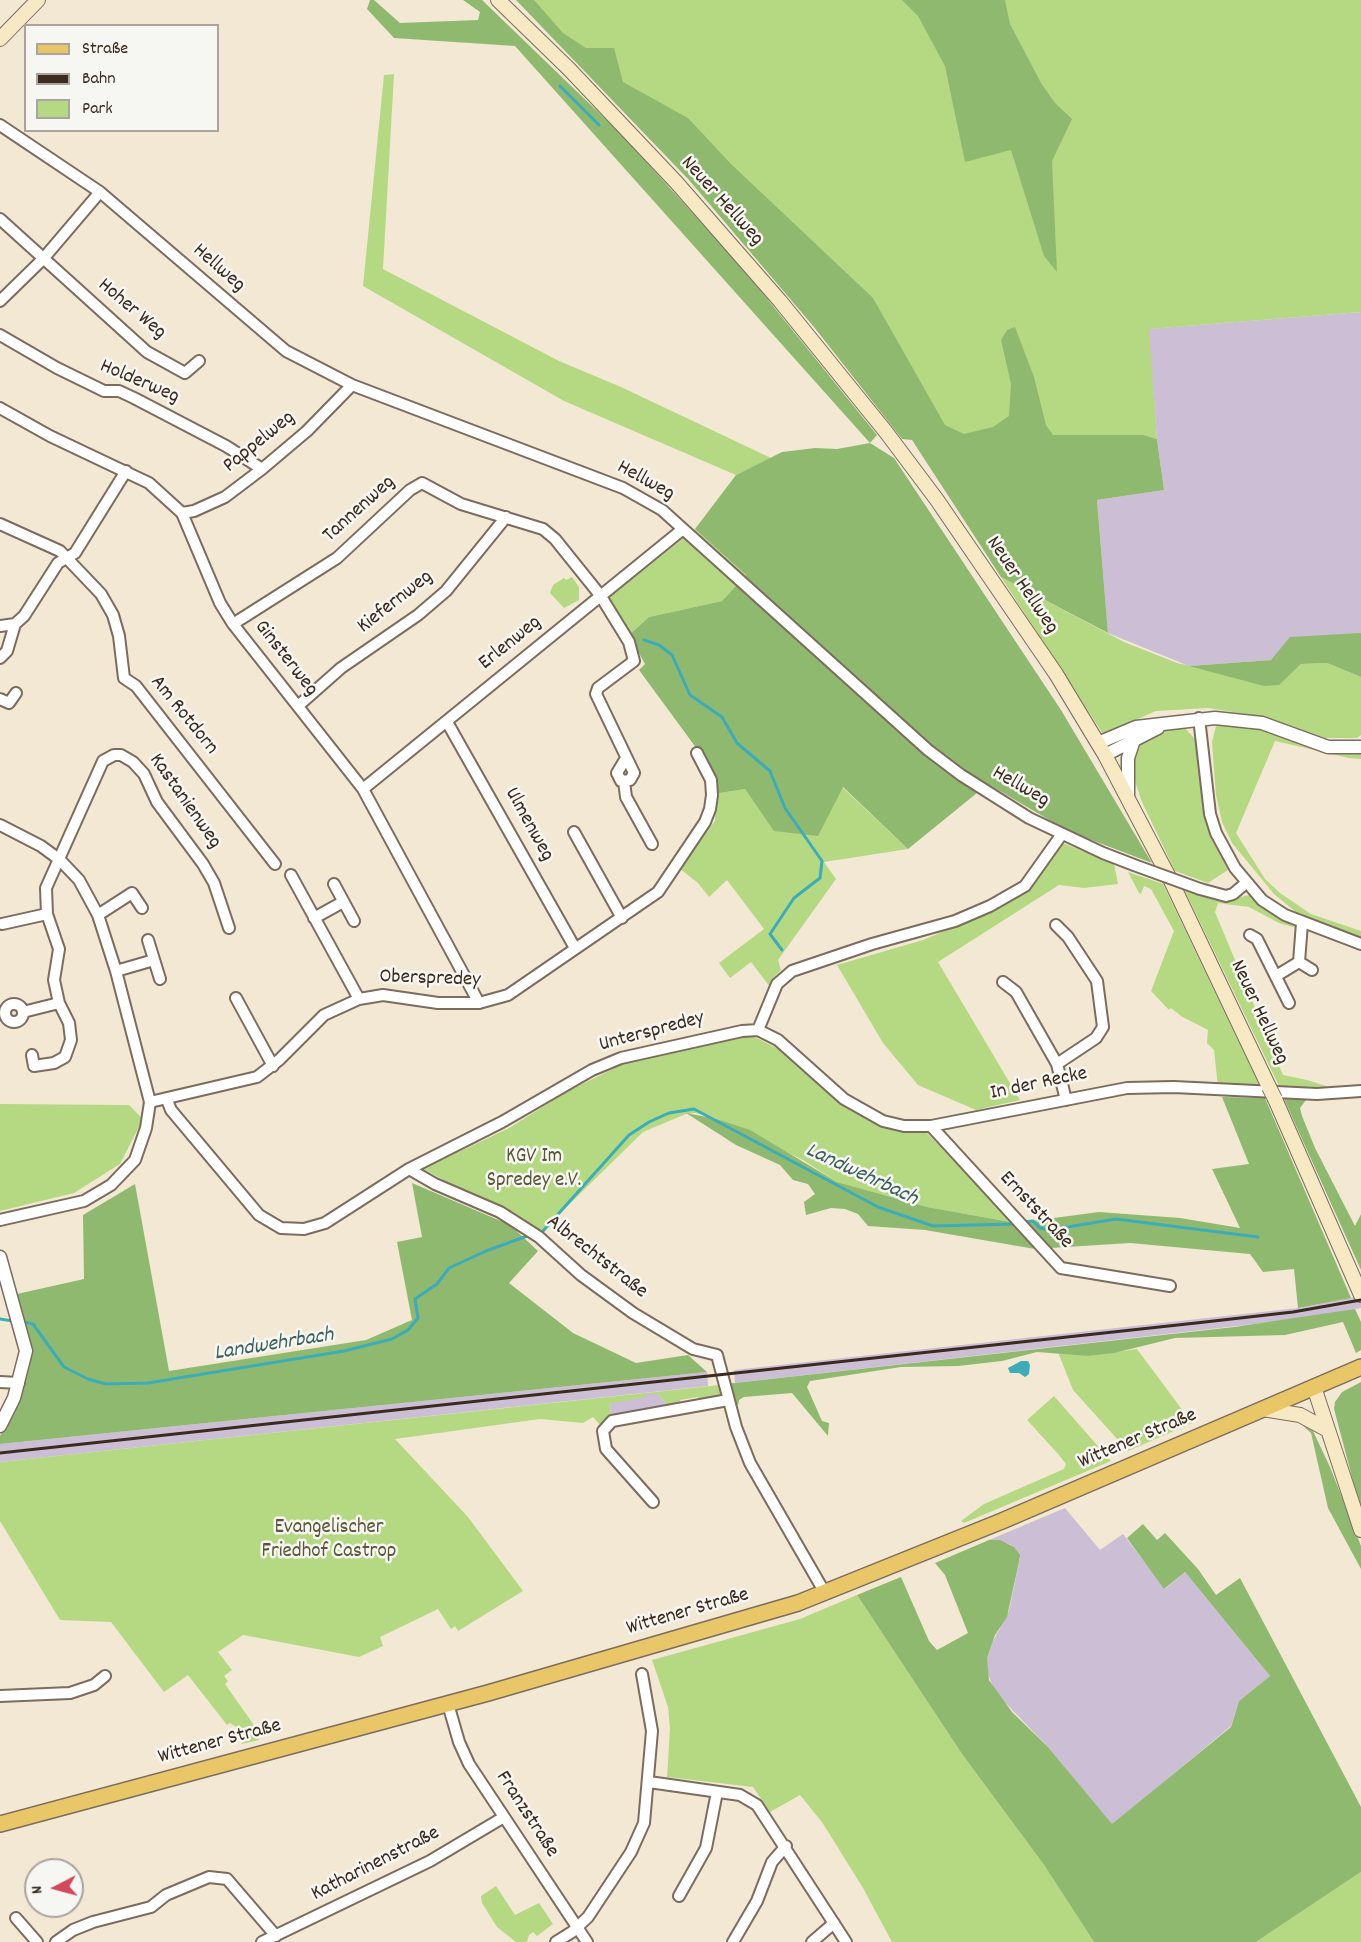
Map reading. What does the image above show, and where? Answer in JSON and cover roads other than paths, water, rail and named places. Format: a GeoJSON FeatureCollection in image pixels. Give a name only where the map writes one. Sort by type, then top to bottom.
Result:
{"type":"FeatureCollection","features":[{"type":"Feature","properties":{"kind":"main road"},"geometry":{"type":"LineString","coordinates":[[0,39],[38,0]]}},
{"type":"Feature","properties":{"kind":"main road","name":"Neuer Hellweg"},"geometry":{"type":"LineString","coordinates":[[498,0],[569,69],[676,182],[780,301],[886,432],[937,500],[1056,674],[1128,797],[1272,1093],[1361,1295]]}},
{"type":"Feature","properties":{"kind":"main road","name":"Wittener Straße"},"geometry":{"type":"LineString","coordinates":[[0,1824],[448,1704],[718,1627],[825,1593],[1002,1521],[1361,1367]]}},
{"type":"Feature","properties":{"kind":"main road"},"geometry":{"type":"LineString","coordinates":[[1314,1387],[1361,1530]]}},
{"type":"Feature","properties":{"kind":"main road"},"geometry":{"type":"LineString","coordinates":[[1263,1409],[1300,1415],[1326,1429]]}},
{"type":"Feature","properties":{"kind":"street","name":"Hellweg"},"geometry":{"type":"LineString","coordinates":[[0,125],[100,192],[259,331],[286,351],[352,386],[623,488],[662,510],[928,750],[995,798],[1062,834],[1134,865],[1200,889],[1226,896],[1233,894],[1246,883]]}},
{"type":"Feature","properties":{"kind":"street"},"geometry":{"type":"LineString","coordinates":[[0,301],[43,259],[100,192]]}},
{"type":"Feature","properties":{"kind":"street","name":"Hoher Weg"},"geometry":{"type":"LineString","coordinates":[[0,219],[147,352],[185,373],[199,361]]}},
{"type":"Feature","properties":{"kind":"street","name":"Holderweg"},"geometry":{"type":"LineString","coordinates":[[0,334],[57,368],[104,391],[119,391],[226,446],[262,470]]}},
{"type":"Feature","properties":{"kind":"street","name":"Pappelweg"},"geometry":{"type":"LineString","coordinates":[[183,513],[194,511],[225,497],[262,470],[307,431],[352,386]]}},
{"type":"Feature","properties":{"kind":"street","name":"Ginsterweg"},"geometry":{"type":"LineString","coordinates":[[0,408],[69,446],[149,483],[183,513],[217,595],[233,624],[363,789],[479,1003]]}},
{"type":"Feature","properties":{"kind":"street"},"geometry":{"type":"LineString","coordinates":[[0,658],[7,651],[15,624],[24,616],[58,563],[75,553],[82,544],[126,471]]}},
{"type":"Feature","properties":{"kind":"street","name":"Tannenweg"},"geometry":{"type":"LineString","coordinates":[[233,624],[337,558],[410,490],[422,483],[461,504],[543,530],[555,539],[600,595],[629,642],[634,661],[598,688],[596,694],[634,773],[630,780],[624,781],[626,797],[652,844]]}},
{"type":"Feature","properties":{"kind":"street","name":"Kiefernweg"},"geometry":{"type":"LineString","coordinates":[[298,706],[341,668],[418,615],[446,591],[506,518]]}},
{"type":"Feature","properties":{"kind":"street","name":"Am Rotdorn"},"geometry":{"type":"LineString","coordinates":[[0,524],[60,551],[101,594],[113,615],[123,650],[124,678],[136,686],[275,864]]}},
{"type":"Feature","properties":{"kind":"street","name":"Erlenweg"},"geometry":{"type":"LineString","coordinates":[[363,789],[683,529]]}},
{"type":"Feature","properties":{"kind":"street"},"geometry":{"type":"LineString","coordinates":[[0,626],[15,624]]}},
{"type":"Feature","properties":{"kind":"street"},"geometry":{"type":"LineString","coordinates":[[0,699],[9,703],[16,693]]}},
{"type":"Feature","properties":{"kind":"street"},"geometry":{"type":"LineString","coordinates":[[1101,749],[1136,727],[1199,718],[1240,719],[1262,723],[1328,747],[1361,747]]}},
{"type":"Feature","properties":{"kind":"street"},"geometry":{"type":"LineString","coordinates":[[1199,718],[1210,814],[1215,833],[1246,883],[1262,900],[1302,923],[1361,944]]}},
{"type":"Feature","properties":{"kind":"street"},"geometry":{"type":"LineString","coordinates":[[1101,749],[1134,740],[1173,721]]}},
{"type":"Feature","properties":{"kind":"street","name":"Ulmenweg"},"geometry":{"type":"LineString","coordinates":[[447,722],[575,948]]}},
{"type":"Feature","properties":{"kind":"street"},"geometry":{"type":"LineString","coordinates":[[1128,797],[1128,758],[1134,740]]}},
{"type":"Feature","properties":{"kind":"street","name":"Oberspredey"},"geometry":{"type":"LineString","coordinates":[[150,1102],[250,1080],[273,1066],[324,1015],[359,999],[383,995],[438,1003],[479,1003],[508,995],[658,892],[705,822],[712,795],[711,780],[697,753]]}},
{"type":"Feature","properties":{"kind":"street","name":"Kastanienweg"},"geometry":{"type":"LineString","coordinates":[[60,860],[103,761],[114,755],[122,755],[133,762],[144,774],[157,802],[203,864],[218,890],[229,928]]}},
{"type":"Feature","properties":{"kind":"street"},"geometry":{"type":"LineString","coordinates":[[0,825],[41,846],[60,860],[79,880],[98,915],[116,971],[150,1102],[146,1128],[135,1160],[111,1185],[84,1201],[0,1220]]}},
{"type":"Feature","properties":{"kind":"street"},"geometry":{"type":"LineString","coordinates":[[574,832],[622,918]]}},
{"type":"Feature","properties":{"kind":"street"},"geometry":{"type":"LineString","coordinates":[[758,1030],[777,984],[792,971],[873,944],[955,921],[990,906],[1025,886],[1062,834]]}},
{"type":"Feature","properties":{"kind":"street"},"geometry":{"type":"LineString","coordinates":[[32,1055],[34,1066],[54,1063],[65,1057],[71,1040],[69,1023],[59,1004],[54,980],[59,948],[46,914],[46,888],[60,860]]}},
{"type":"Feature","properties":{"kind":"street"},"geometry":{"type":"LineString","coordinates":[[291,875],[359,999]]}},
{"type":"Feature","properties":{"kind":"street"},"geometry":{"type":"LineString","coordinates":[[334,884],[354,921]]}},
{"type":"Feature","properties":{"kind":"street"},"geometry":{"type":"LineString","coordinates":[[98,915],[132,893],[142,908]]}},
{"type":"Feature","properties":{"kind":"street"},"geometry":{"type":"LineString","coordinates":[[314,918],[343,902]]}},
{"type":"Feature","properties":{"kind":"street"},"geometry":{"type":"LineString","coordinates":[[1,925],[46,914]]}},
{"type":"Feature","properties":{"kind":"street"},"geometry":{"type":"LineString","coordinates":[[1299,962],[1302,923]]}},
{"type":"Feature","properties":{"kind":"street"},"geometry":{"type":"LineString","coordinates":[[1056,925],[1068,937],[1096,981],[1103,1027],[1096,1038],[1057,1064]]}},
{"type":"Feature","properties":{"kind":"street"},"geometry":{"type":"LineString","coordinates":[[1250,935],[1257,939],[1289,1003]]}},
{"type":"Feature","properties":{"kind":"street"},"geometry":{"type":"LineString","coordinates":[[148,940],[160,979]]}},
{"type":"Feature","properties":{"kind":"street"},"geometry":{"type":"LineString","coordinates":[[116,971],[154,960]]}},
{"type":"Feature","properties":{"kind":"street"},"geometry":{"type":"LineString","coordinates":[[1299,962],[1312,970]]}},
{"type":"Feature","properties":{"kind":"street"},"geometry":{"type":"LineString","coordinates":[[1276,976],[1299,962]]}},
{"type":"Feature","properties":{"kind":"street"},"geometry":{"type":"LineString","coordinates":[[1003,982],[1016,992],[1057,1064],[1066,1100]]}},
{"type":"Feature","properties":{"kind":"street"},"geometry":{"type":"LineString","coordinates":[[236,998],[273,1066]]}},
{"type":"Feature","properties":{"kind":"street"},"geometry":{"type":"LineString","coordinates":[[23,1012],[59,1004]]}},
{"type":"Feature","properties":{"kind":"street","name":"In der Recke"},"geometry":{"type":"LineString","coordinates":[[758,1030],[788,1047],[834,1090],[868,1114],[893,1124],[931,1126],[1110,1090],[1151,1087],[1310,1094],[1361,1090]]}},
{"type":"Feature","properties":{"kind":"street","name":"Unterspredey"},"geometry":{"type":"LineString","coordinates":[[167,1100],[171,1110],[259,1215],[281,1228],[304,1229],[325,1223],[409,1169],[502,1122],[583,1074],[605,1064],[725,1034],[758,1030]]}},
{"type":"Feature","properties":{"kind":"street","name":"Ernststraße"},"geometry":{"type":"LineString","coordinates":[[931,1126],[1061,1268],[1170,1286]]}},
{"type":"Feature","properties":{"kind":"street","name":"Albrechtstraße"},"geometry":{"type":"LineString","coordinates":[[409,1169],[500,1212],[540,1237],[581,1275],[633,1313],[693,1349],[717,1355],[728,1400],[753,1470],[825,1593]]}},
{"type":"Feature","properties":{"kind":"street"},"geometry":{"type":"LineString","coordinates":[[0,1257],[26,1351],[19,1383],[0,1426]]}},
{"type":"Feature","properties":{"kind":"street"},"geometry":{"type":"LineString","coordinates":[[0,1382],[19,1383]]}},
{"type":"Feature","properties":{"kind":"street"},"geometry":{"type":"LineString","coordinates":[[653,1502],[606,1449],[603,1431],[612,1421],[728,1400]]}},
{"type":"Feature","properties":{"kind":"street"},"geometry":{"type":"LineString","coordinates":[[556,1942],[577,1928],[588,1917],[635,1845],[647,1811],[652,1731],[642,1674]]}},
{"type":"Feature","properties":{"kind":"street"},"geometry":{"type":"LineString","coordinates":[[0,1696],[70,1693],[94,1685],[105,1676]]}},
{"type":"Feature","properties":{"kind":"street","name":"Franzstraße"},"geometry":{"type":"LineString","coordinates":[[448,1704],[459,1742],[469,1764],[586,1942]]}},
{"type":"Feature","properties":{"kind":"street"},"geometry":{"type":"LineString","coordinates":[[649,1782],[740,1795],[757,1805],[786,1846],[846,1942]]}},
{"type":"Feature","properties":{"kind":"street"},"geometry":{"type":"LineString","coordinates":[[679,1896],[706,1848],[717,1792]]}},
{"type":"Feature","properties":{"kind":"street","name":"Katharinenstraße"},"geometry":{"type":"LineString","coordinates":[[262,1942],[430,1861],[504,1817]]}},
{"type":"Feature","properties":{"kind":"street"},"geometry":{"type":"LineString","coordinates":[[732,1942],[758,1901],[772,1862],[786,1846]]}},
{"type":"Feature","properties":{"kind":"street"},"geometry":{"type":"LineString","coordinates":[[56,1942],[73,1930],[93,1922],[151,1908],[166,1895],[209,1877],[227,1879],[276,1936]]}},
{"type":"Feature","properties":{"kind":"street"},"geometry":{"type":"LineString","coordinates":[[16,1918],[37,1942]]}},
{"type":"Feature","properties":{"kind":"street"},"geometry":{"type":"LineString","coordinates":[[812,1942],[834,1923]]}},
{"type":"Feature","properties":{"kind":"water"},"geometry":{"type":"Polygon","coordinates":[[[1021,1361],[1028,1361],[1030,1365],[1029,1374],[1025,1377],[1019,1373],[1010,1373],[1008,1368],[1021,1361]]]}},
{"type":"Feature","properties":{"kind":"waterway"},"geometry":{"type":"LineString","coordinates":[[560,86],[599,125]]}},
{"type":"Feature","properties":{"kind":"waterway"},"geometry":{"type":"LineString","coordinates":[[644,640],[659,645],[672,655],[690,695],[722,717],[737,743],[770,771],[785,808],[822,861],[820,878],[794,898],[770,934],[782,950]]}},
{"type":"Feature","properties":{"kind":"waterway","name":"Landwehrbach"},"geometry":{"type":"LineString","coordinates":[[543,1231],[629,1135],[669,1113],[694,1109],[878,1207],[933,1226],[1016,1224]]}},
{"type":"Feature","properties":{"kind":"waterway","name":"Landwehrbach"},"geometry":{"type":"LineString","coordinates":[[1023,1222],[1033,1221],[1040,1228],[1049,1230],[1116,1219],[1258,1237]]}},
{"type":"Feature","properties":{"kind":"waterway","name":"Landwehrbach"},"geometry":{"type":"LineString","coordinates":[[20,1321],[33,1324],[64,1367],[88,1379],[106,1384],[148,1383],[344,1351],[392,1339],[408,1330],[418,1318],[415,1299],[437,1284],[449,1268],[530,1235]]}},
{"type":"Feature","properties":{"kind":"waterway","name":"Landwehrbach"},"geometry":{"type":"LineString","coordinates":[[0,1319],[13,1321]]}},
{"type":"Feature","properties":{"kind":"railway"},"geometry":{"type":"LineString","coordinates":[[0,1453],[1196,1323],[1293,1312],[1361,1300]]}},
{"type":"Feature","properties":{"kind":"park label","name":"KGV Im Spredey e.V."},"geometry":{"type":"Point","coordinates":[534,1170]}},
{"type":"Feature","properties":{"kind":"park label","name":"Evangelischer Friedhof Castrop"},"geometry":{"type":"Point","coordinates":[329,1541]}}]}
